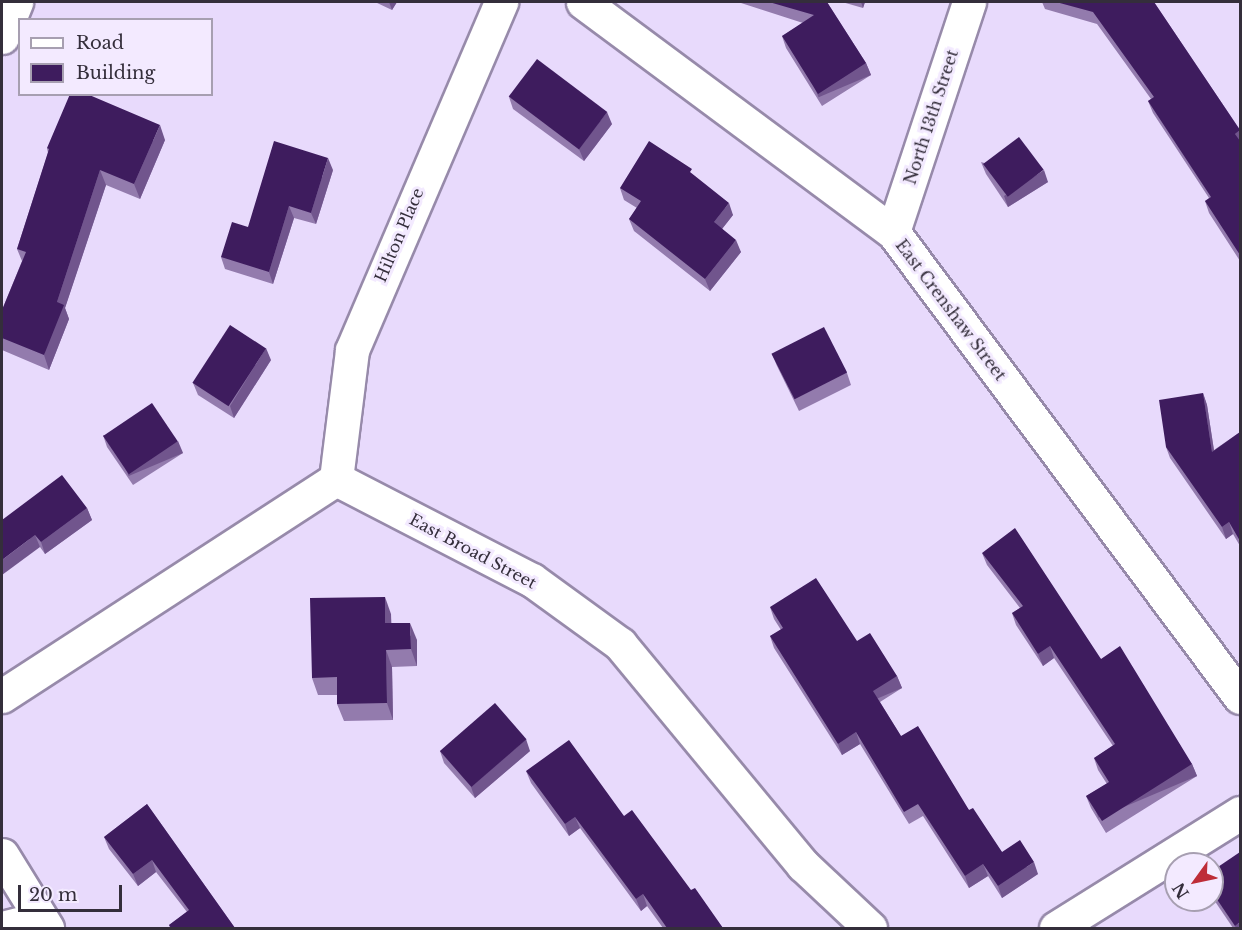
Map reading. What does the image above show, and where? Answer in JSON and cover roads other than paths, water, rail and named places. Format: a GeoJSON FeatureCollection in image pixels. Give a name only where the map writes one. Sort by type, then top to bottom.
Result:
{"type":"FeatureCollection","features":[{"type":"Feature","properties":{"kind":"street"},"geometry":{"type":"LineString","coordinates":[[2,37],[16,2]]}},
{"type":"Feature","properties":{"kind":"street","name":"Hilton Place"},"geometry":{"type":"LineString","coordinates":[[336,479],[352,350],[501,2]]}},
{"type":"Feature","properties":{"kind":"street","name":"East Crenshaw Street"},"geometry":{"type":"LineString","coordinates":[[584,2],[893,232],[1240,697]]}},
{"type":"Feature","properties":{"kind":"street","name":"North 13th Street"},"geometry":{"type":"LineString","coordinates":[[893,232],[969,2]]}},
{"type":"Feature","properties":{"kind":"street"},"geometry":{"type":"LineString","coordinates":[[2,696],[336,479]]}},
{"type":"Feature","properties":{"kind":"street","name":"East Broad Street"},"geometry":{"type":"LineString","coordinates":[[336,479],[532,580],[620,644],[803,865],[870,928]]}},
{"type":"Feature","properties":{"kind":"street"},"geometry":{"type":"LineString","coordinates":[[1056,928],[1240,813]]}},
{"type":"Feature","properties":{"kind":"street"},"geometry":{"type":"LineString","coordinates":[[2,855],[42,924],[2,928]]}}]}
